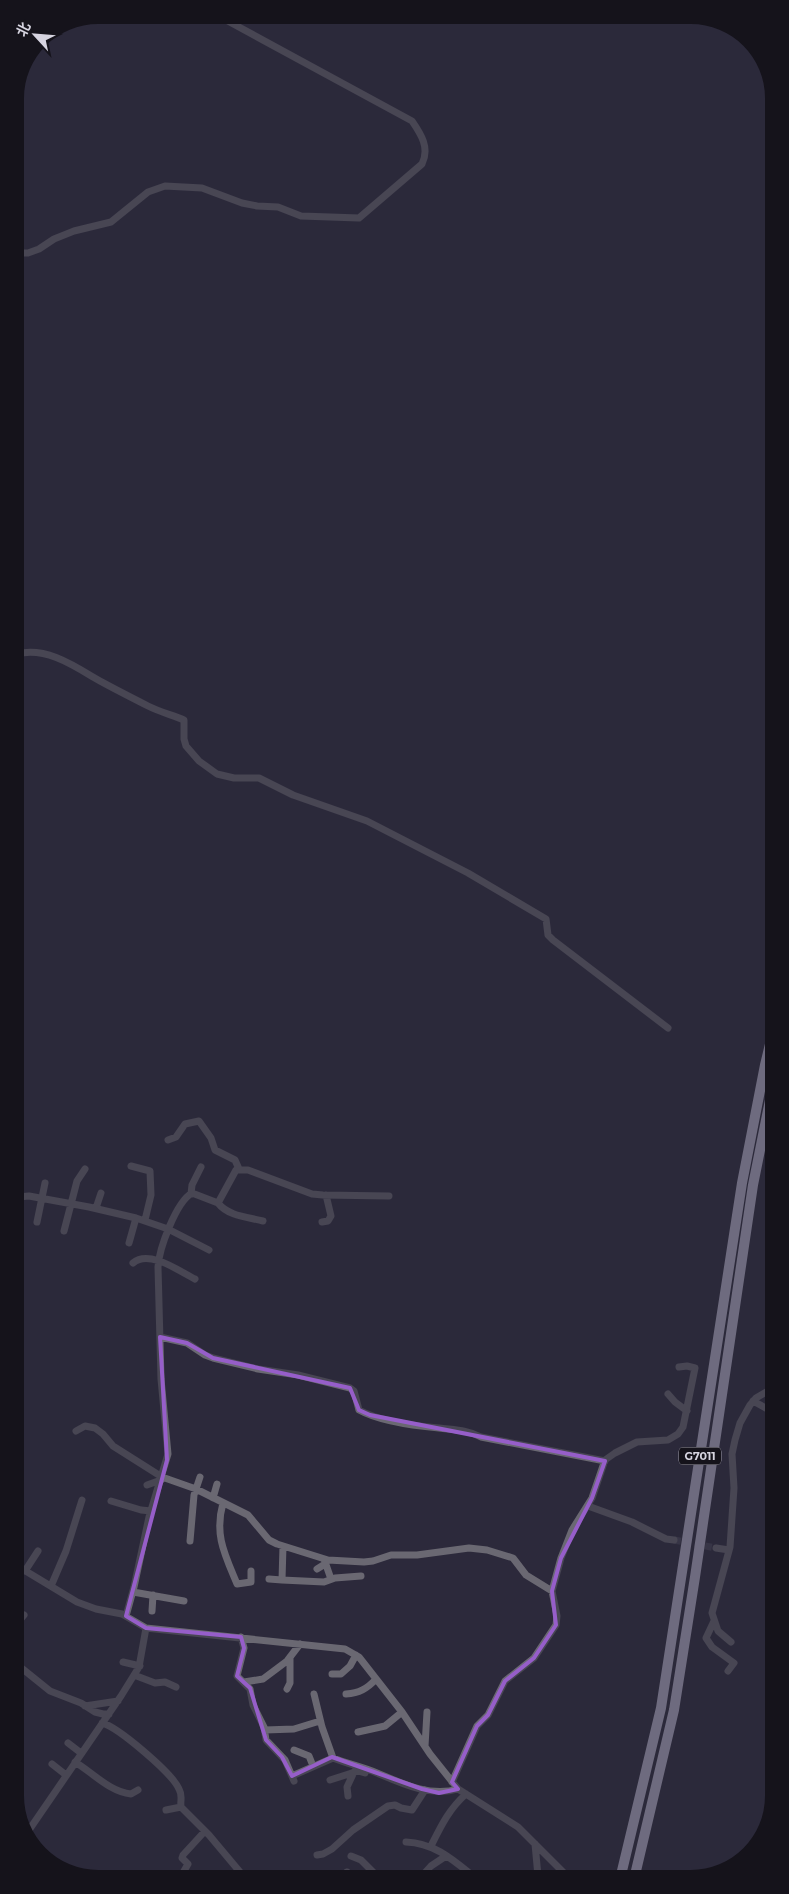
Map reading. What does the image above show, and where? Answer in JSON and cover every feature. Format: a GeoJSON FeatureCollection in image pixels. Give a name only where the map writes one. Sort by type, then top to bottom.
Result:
{"type":"FeatureCollection","features":[{"type":"Feature","properties":{"kind":"highway","name":"G7011"},"geometry":{"type":"LineString","coordinates":[[622,1870],[661,1708],[740,1193],[765,1066]]}},
{"type":"Feature","properties":{"kind":"highway","name":"G7011"},"geometry":{"type":"LineString","coordinates":[[636,1870],[674,1710],[753,1185],[765,1125]]}},
{"type":"Feature","properties":{"kind":"street"},"geometry":{"type":"LineString","coordinates":[[24,253],[39,249],[54,239],[74,231],[111,222],[148,192],[165,186],[202,188],[242,203],[278,207],[301,216],[359,218],[422,164],[425,145],[420,131],[412,121],[233,24]]}},
{"type":"Feature","properties":{"kind":"street"},"geometry":{"type":"LineString","coordinates":[[24,654],[43,654],[59,658],[77,666],[93,677],[162,714],[184,720],[186,746],[199,761],[217,774],[234,778],[259,778],[293,795],[367,821],[405,839],[414,846],[514,899],[546,919],[548,935],[553,940],[668,1028]]}},
{"type":"Feature","properties":{"kind":"street"},"geometry":{"type":"LineString","coordinates":[[168,1140],[176,1137],[186,1124],[199,1121],[211,1138],[215,1150],[235,1160],[238,1169]]}},
{"type":"Feature","properties":{"kind":"street"},"geometry":{"type":"LineString","coordinates":[[131,1166],[150,1171],[151,1174],[151,1195],[145,1220]]}},
{"type":"Feature","properties":{"kind":"street"},"geometry":{"type":"LineString","coordinates":[[126,1616],[151,1511],[167,1460],[168,1445],[162,1392],[158,1261],[168,1229],[183,1202],[191,1194],[192,1185],[201,1167]]}},
{"type":"Feature","properties":{"kind":"street"},"geometry":{"type":"LineString","coordinates":[[64,1231],[77,1181],[85,1168]]}},
{"type":"Feature","properties":{"kind":"street"},"geometry":{"type":"LineString","coordinates":[[238,1169],[254,1172],[305,1192],[326,1195],[390,1196]]}},
{"type":"Feature","properties":{"kind":"street"},"geometry":{"type":"LineString","coordinates":[[218,1203],[238,1169]]}},
{"type":"Feature","properties":{"kind":"street"},"geometry":{"type":"LineString","coordinates":[[37,1222],[45,1183]]}},
{"type":"Feature","properties":{"kind":"street"},"geometry":{"type":"LineString","coordinates":[[96,1208],[101,1193]]}},
{"type":"Feature","properties":{"kind":"street"},"geometry":{"type":"LineString","coordinates":[[191,1194],[196,1194],[218,1203],[232,1214],[262,1221]]}},
{"type":"Feature","properties":{"kind":"street"},"geometry":{"type":"LineString","coordinates":[[322,1222],[328,1221],[331,1216],[326,1195]]}},
{"type":"Feature","properties":{"kind":"street"},"geometry":{"type":"LineString","coordinates":[[24,1196],[96,1208],[145,1220],[168,1229],[209,1250]]}},
{"type":"Feature","properties":{"kind":"street"},"geometry":{"type":"LineString","coordinates":[[129,1244],[136,1218]]}},
{"type":"Feature","properties":{"kind":"street"},"geometry":{"type":"LineString","coordinates":[[133,1263],[137,1259],[152,1258],[195,1279]]}},
{"type":"Feature","properties":{"kind":"street"},"geometry":{"type":"LineString","coordinates":[[160,1337],[188,1343],[205,1356],[350,1388],[354,1391],[359,1410],[370,1415],[409,1425],[471,1432],[481,1437],[605,1461]]}},
{"type":"Feature","properties":{"kind":"street"},"geometry":{"type":"LineString","coordinates":[[452,1782],[476,1726],[488,1715],[505,1681],[534,1658],[556,1625],[552,1591],[567,1540],[592,1498],[605,1461],[615,1452],[637,1442],[663,1442],[673,1438],[683,1427],[695,1368],[679,1367]]}},
{"type":"Feature","properties":{"kind":"street"},"geometry":{"type":"LineString","coordinates":[[668,1394],[687,1411]]}},
{"type":"Feature","properties":{"kind":"street"},"geometry":{"type":"LineString","coordinates":[[720,1633],[714,1621],[713,1605],[729,1550],[734,1488],[732,1454],[745,1412],[753,1402],[765,1394]]}},
{"type":"Feature","properties":{"kind":"street"},"geometry":{"type":"LineString","coordinates":[[753,1402],[765,1408]]}},
{"type":"Feature","properties":{"kind":"street"},"geometry":{"type":"LineString","coordinates":[[76,1431],[85,1426],[96,1428],[113,1446],[161,1478],[196,1489],[250,1516],[269,1540],[325,1561],[369,1561],[391,1555],[417,1555],[470,1548],[487,1550],[513,1558],[523,1572],[552,1591]]}},
{"type":"Feature","properties":{"kind":"street"},"geometry":{"type":"LineString","coordinates":[[190,1541],[196,1489],[200,1477]]}},
{"type":"Feature","properties":{"kind":"street"},"geometry":{"type":"LineString","coordinates":[[146,1485],[161,1478]]}},
{"type":"Feature","properties":{"kind":"street"},"geometry":{"type":"LineString","coordinates":[[213,1498],[217,1484]]}},
{"type":"Feature","properties":{"kind":"street"},"geometry":{"type":"LineString","coordinates":[[50,1586],[66,1551],[82,1500]]}},
{"type":"Feature","properties":{"kind":"street"},"geometry":{"type":"LineString","coordinates":[[111,1501],[151,1511]]}},
{"type":"Feature","properties":{"kind":"street"},"geometry":{"type":"LineString","coordinates":[[223,1503],[219,1520],[219,1536],[221,1547],[236,1584],[250,1582],[251,1571]]}},
{"type":"Feature","properties":{"kind":"street"},"geometry":{"type":"LineString","coordinates":[[588,1506],[674,1540]]}},
{"type":"Feature","properties":{"kind":"street"},"geometry":{"type":"LineString","coordinates":[[282,1580],[283,1546]]}},
{"type":"Feature","properties":{"kind":"street"},"geometry":{"type":"LineString","coordinates":[[716,1548],[729,1550]]}},
{"type":"Feature","properties":{"kind":"street"},"geometry":{"type":"LineString","coordinates":[[24,1567],[38,1551]]}},
{"type":"Feature","properties":{"kind":"street"},"geometry":{"type":"LineString","coordinates":[[317,1569],[325,1561]]}},
{"type":"Feature","properties":{"kind":"street"},"geometry":{"type":"LineString","coordinates":[[325,1561],[332,1579]]}},
{"type":"Feature","properties":{"kind":"street"},"geometry":{"type":"LineString","coordinates":[[24,1570],[77,1602],[126,1616],[146,1628],[345,1649],[356,1655],[402,1712],[458,1789],[518,1827],[561,1870]]}},
{"type":"Feature","properties":{"kind":"street"},"geometry":{"type":"LineString","coordinates":[[269,1579],[324,1582],[332,1579],[361,1576]]}},
{"type":"Feature","properties":{"kind":"street"},"geometry":{"type":"LineString","coordinates":[[133,1592],[184,1601]]}},
{"type":"Feature","properties":{"kind":"street"},"geometry":{"type":"LineString","coordinates":[[152,1611],[153,1595]]}},
{"type":"Feature","properties":{"kind":"street"},"geometry":{"type":"LineString","coordinates":[[714,1621],[706,1638],[710,1645],[734,1663],[728,1671]]}},
{"type":"Feature","properties":{"kind":"street"},"geometry":{"type":"LineString","coordinates":[[31,1828],[140,1666],[146,1628]]}},
{"type":"Feature","properties":{"kind":"street"},"geometry":{"type":"LineString","coordinates":[[709,1630],[720,1633],[731,1642]]}},
{"type":"Feature","properties":{"kind":"street"},"geometry":{"type":"LineString","coordinates":[[241,1637],[244,1648],[237,1673],[239,1678],[250,1689],[252,1706],[264,1730],[266,1740],[282,1757],[293,1779],[313,1766],[334,1758],[391,1780],[425,1790],[439,1793],[458,1789]]}},
{"type":"Feature","properties":{"kind":"street"},"geometry":{"type":"LineString","coordinates":[[244,1682],[263,1678],[287,1661],[300,1644]]}},
{"type":"Feature","properties":{"kind":"street"},"geometry":{"type":"LineString","coordinates":[[332,1674],[341,1674],[350,1666],[356,1655]]}},
{"type":"Feature","properties":{"kind":"street"},"geometry":{"type":"LineString","coordinates":[[287,1689],[290,1683],[290,1657]]}},
{"type":"Feature","properties":{"kind":"street"},"geometry":{"type":"LineString","coordinates":[[123,1662],[140,1666]]}},
{"type":"Feature","properties":{"kind":"street"},"geometry":{"type":"LineString","coordinates":[[24,1670],[50,1691],[95,1712],[109,1714]]}},
{"type":"Feature","properties":{"kind":"street"},"geometry":{"type":"LineString","coordinates":[[134,1676],[155,1683],[165,1682],[176,1687]]}},
{"type":"Feature","properties":{"kind":"street"},"geometry":{"type":"LineString","coordinates":[[346,1694],[358,1693],[364,1690],[376,1678]]}},
{"type":"Feature","properties":{"kind":"street"},"geometry":{"type":"LineString","coordinates":[[314,1694],[320,1721],[334,1758]]}},
{"type":"Feature","properties":{"kind":"street"},"geometry":{"type":"LineString","coordinates":[[85,1706],[118,1701]]}},
{"type":"Feature","properties":{"kind":"street"},"geometry":{"type":"LineString","coordinates":[[358,1732],[386,1726],[402,1712]]}},
{"type":"Feature","properties":{"kind":"street"},"geometry":{"type":"LineString","coordinates":[[425,1746],[427,1712]]}},
{"type":"Feature","properties":{"kind":"street"},"geometry":{"type":"LineString","coordinates":[[264,1730],[294,1729],[320,1721]]}},
{"type":"Feature","properties":{"kind":"street"},"geometry":{"type":"LineString","coordinates":[[102,1723],[115,1730],[154,1760],[168,1774],[179,1788],[182,1797],[181,1808]]}},
{"type":"Feature","properties":{"kind":"street"},"geometry":{"type":"LineString","coordinates":[[68,1742],[81,1753]]}},
{"type":"Feature","properties":{"kind":"street"},"geometry":{"type":"LineString","coordinates":[[294,1750],[309,1756],[313,1766]]}},
{"type":"Feature","properties":{"kind":"street"},"geometry":{"type":"LineString","coordinates":[[75,1762],[103,1783],[126,1793],[131,1794],[138,1790]]}},
{"type":"Feature","properties":{"kind":"street"},"geometry":{"type":"LineString","coordinates":[[52,1764],[66,1775]]}},
{"type":"Feature","properties":{"kind":"street"},"geometry":{"type":"LineString","coordinates":[[330,1780],[358,1771],[384,1780],[391,1780]]}},
{"type":"Feature","properties":{"kind":"street"},"geometry":{"type":"LineString","coordinates":[[348,1796],[347,1787],[354,1772]]}},
{"type":"Feature","properties":{"kind":"street"},"geometry":{"type":"LineString","coordinates":[[317,1855],[324,1854],[332,1849],[353,1830],[388,1806],[395,1805],[412,1810],[425,1790]]}},
{"type":"Feature","properties":{"kind":"street"},"geometry":{"type":"LineString","coordinates":[[431,1846],[444,1819],[456,1803],[466,1794]]}},
{"type":"Feature","properties":{"kind":"street"},"geometry":{"type":"LineString","coordinates":[[166,1810],[181,1808]]}},
{"type":"Feature","properties":{"kind":"street"},"geometry":{"type":"LineString","coordinates":[[181,1808],[205,1831],[238,1870]]}},
{"type":"Feature","properties":{"kind":"street"},"geometry":{"type":"LineString","coordinates":[[185,1870],[188,1864],[182,1858],[183,1855],[205,1831]]}},
{"type":"Feature","properties":{"kind":"street"},"geometry":{"type":"LineString","coordinates":[[406,1842],[431,1846],[465,1870]]}},
{"type":"Feature","properties":{"kind":"street"},"geometry":{"type":"LineString","coordinates":[[535,1844],[537,1870]]}},
{"type":"Feature","properties":{"kind":"street"},"geometry":{"type":"LineString","coordinates":[[352,1856],[361,1860],[371,1870]]}},
{"type":"Feature","properties":{"kind":"street"},"geometry":{"type":"LineString","coordinates":[[427,1870],[446,1856]]}},
{"type":"Feature","properties":{"kind":"highlighted area"},"geometry":{"type":"Polygon","coordinates":[[[160,1337],[187,1343],[213,1358],[350,1388],[359,1410],[370,1415],[605,1461],[592,1498],[561,1558],[552,1591],[556,1625],[534,1658],[505,1681],[488,1715],[477,1726],[452,1782],[458,1789],[439,1793],[422,1789],[332,1757],[292,1776],[282,1757],[266,1740],[250,1688],[237,1676],[244,1648],[241,1637],[146,1628],[126,1616],[167,1460],[160,1337]]]}},
{"type":"Feature","properties":{"kind":"tunnel"},"geometry":{"type":"LineString","coordinates":[[674,1540],[716,1548]]}}]}
